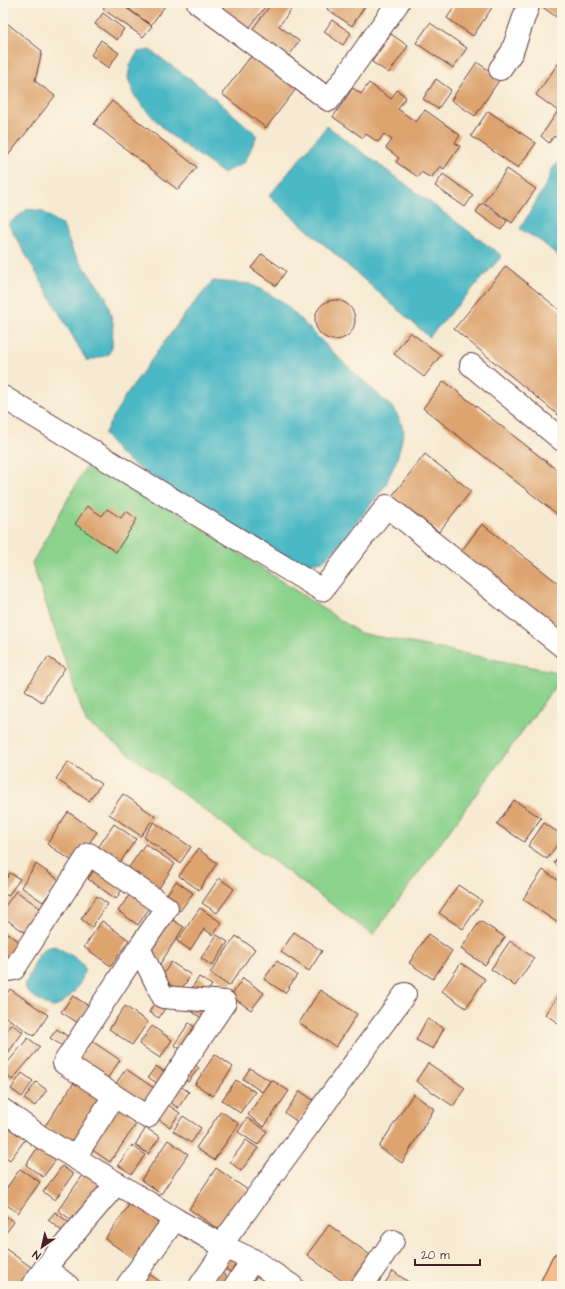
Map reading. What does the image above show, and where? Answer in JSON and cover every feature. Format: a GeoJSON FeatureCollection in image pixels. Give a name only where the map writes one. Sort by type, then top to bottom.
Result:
{"type":"FeatureCollection","features":[{"type":"Feature","properties":{"kind":"highway"},"geometry":{"type":"LineString","coordinates":[[551,1286],[562,1264]]}},
{"type":"Feature","properties":{"kind":"street"},"geometry":{"type":"LineString","coordinates":[[198,3],[329,100],[398,3]]}},
{"type":"Feature","properties":{"kind":"street"},"geometry":{"type":"LineString","coordinates":[[500,69],[512,52],[529,3]]}},
{"type":"Feature","properties":{"kind":"street"},"geometry":{"type":"LineString","coordinates":[[471,365],[562,440]]}},
{"type":"Feature","properties":{"kind":"street"},"geometry":{"type":"LineString","coordinates":[[3,397],[322,590],[387,506],[562,646]]}},
{"type":"Feature","properties":{"kind":"street"},"geometry":{"type":"LineString","coordinates":[[3,971],[14,969],[90,854],[167,908],[139,948],[64,1063],[147,1117],[225,1002],[164,997],[139,948]]}},
{"type":"Feature","properties":{"kind":"street"},"geometry":{"type":"LineString","coordinates":[[200,1286],[223,1247],[405,994]]}},
{"type":"Feature","properties":{"kind":"street"},"geometry":{"type":"LineString","coordinates":[[75,1157],[114,1096]]}},
{"type":"Feature","properties":{"kind":"street"},"geometry":{"type":"LineString","coordinates":[[3,1110],[41,1136],[175,1219],[223,1247],[253,1260],[292,1286]]}},
{"type":"Feature","properties":{"kind":"street"},"geometry":{"type":"LineString","coordinates":[[32,1286],[45,1268],[117,1183]]}},
{"type":"Feature","properties":{"kind":"street"},"geometry":{"type":"LineString","coordinates":[[127,1286],[175,1219]]}},
{"type":"Feature","properties":{"kind":"street"},"geometry":{"type":"LineString","coordinates":[[362,1286],[394,1241]]}},
{"type":"Feature","properties":{"kind":"street"},"geometry":{"type":"LineString","coordinates":[[235,1286],[253,1260]]}},
{"type":"Feature","properties":{"kind":"street"},"geometry":{"type":"LineString","coordinates":[[45,1268],[68,1286]]}},
{"type":"Feature","properties":{"kind":"green space"},"geometry":{"type":"Polygon","coordinates":[[[92,456],[360,633],[562,673],[562,677],[373,935],[86,722],[32,563],[92,456]]]}},
{"type":"Feature","properties":{"kind":"water"},"geometry":{"type":"Polygon","coordinates":[[[150,50],[206,91],[257,135],[245,162],[223,173],[169,134],[146,110],[134,95],[128,78],[130,65],[138,52],[150,50]]]}},
{"type":"Feature","properties":{"kind":"water"},"geometry":{"type":"Polygon","coordinates":[[[327,126],[502,256],[429,337],[269,196],[327,126]]]}},
{"type":"Feature","properties":{"kind":"water"},"geometry":{"type":"Polygon","coordinates":[[[562,158],[562,259],[542,242],[520,229],[547,183],[552,169],[562,158]]]}},
{"type":"Feature","properties":{"kind":"water"},"geometry":{"type":"Polygon","coordinates":[[[28,209],[42,211],[63,226],[73,252],[106,297],[113,323],[112,347],[108,355],[87,361],[8,224],[28,209]]]}},
{"type":"Feature","properties":{"kind":"water"},"geometry":{"type":"Polygon","coordinates":[[[213,281],[251,284],[283,302],[347,366],[395,410],[404,431],[397,459],[385,486],[338,547],[322,561],[301,565],[150,477],[119,453],[104,434],[125,396],[185,314],[213,281]]]}},
{"type":"Feature","properties":{"kind":"water"},"geometry":{"type":"Polygon","coordinates":[[[54,946],[65,951],[77,960],[83,965],[84,970],[80,983],[70,997],[58,1006],[53,1007],[43,1003],[32,995],[27,991],[25,985],[39,954],[46,948],[54,946]]]}},
{"type":"Feature","properties":{"kind":"building"},"geometry":{"type":"Polygon","coordinates":[[[107,3],[119,3],[152,26],[143,37],[103,9],[107,3]]]}},
{"type":"Feature","properties":{"kind":"building"},"geometry":{"type":"Polygon","coordinates":[[[128,3],[167,3],[151,25],[126,7],[128,3]]]}},
{"type":"Feature","properties":{"kind":"building"},"geometry":{"type":"Polygon","coordinates":[[[227,3],[268,3],[244,35],[218,15],[227,3]]]}},
{"type":"Feature","properties":{"kind":"building"},"geometry":{"type":"Polygon","coordinates":[[[272,3],[295,4],[279,26],[299,41],[285,62],[248,35],[272,3]]]}},
{"type":"Feature","properties":{"kind":"building"},"geometry":{"type":"Polygon","coordinates":[[[331,3],[367,3],[352,26],[327,9],[331,3]]]}},
{"type":"Feature","properties":{"kind":"building"},"geometry":{"type":"Polygon","coordinates":[[[457,3],[495,3],[473,36],[447,18],[457,3]]]}},
{"type":"Feature","properties":{"kind":"building"},"geometry":{"type":"Polygon","coordinates":[[[543,3],[562,3],[562,21],[541,6],[543,3]]]}},
{"type":"Feature","properties":{"kind":"building"},"geometry":{"type":"Polygon","coordinates":[[[103,13],[124,29],[117,40],[95,24],[103,13]]]}},
{"type":"Feature","properties":{"kind":"building"},"geometry":{"type":"Polygon","coordinates":[[[3,20],[42,51],[35,81],[55,96],[3,162],[3,20]]]}},
{"type":"Feature","properties":{"kind":"building"},"geometry":{"type":"Polygon","coordinates":[[[332,20],[351,33],[343,45],[324,32],[332,20]]]}},
{"type":"Feature","properties":{"kind":"building"},"geometry":{"type":"Polygon","coordinates":[[[430,23],[467,48],[453,68],[416,43],[430,23]]]}},
{"type":"Feature","properties":{"kind":"building"},"geometry":{"type":"Polygon","coordinates":[[[391,34],[408,46],[389,73],[372,62],[391,34]]]}},
{"type":"Feature","properties":{"kind":"building"},"geometry":{"type":"Polygon","coordinates":[[[101,40],[119,53],[108,68],[91,55],[101,40]]]}},
{"type":"Feature","properties":{"kind":"building"},"geometry":{"type":"Polygon","coordinates":[[[255,51],[299,85],[266,128],[222,94],[255,51]]]}},
{"type":"Feature","properties":{"kind":"building"},"geometry":{"type":"Polygon","coordinates":[[[562,58],[562,141],[554,136],[549,143],[541,136],[558,111],[536,95],[562,58]]]}},
{"type":"Feature","properties":{"kind":"building"},"geometry":{"type":"Polygon","coordinates":[[[477,62],[500,79],[475,116],[451,100],[477,62]]]}},
{"type":"Feature","properties":{"kind":"building"},"geometry":{"type":"Polygon","coordinates":[[[436,79],[451,90],[438,109],[423,99],[436,79]]]}},
{"type":"Feature","properties":{"kind":"building"},"geometry":{"type":"Polygon","coordinates":[[[369,83],[391,99],[397,90],[406,97],[398,109],[416,122],[425,110],[460,135],[455,143],[460,146],[444,169],[440,166],[431,178],[421,172],[418,177],[396,162],[399,158],[386,148],[392,140],[384,134],[378,142],[366,134],[363,138],[333,117],[353,88],[361,94],[369,83]]]}},
{"type":"Feature","properties":{"kind":"building"},"geometry":{"type":"Polygon","coordinates":[[[112,101],[197,167],[178,190],[94,124],[112,101]]]}},
{"type":"Feature","properties":{"kind":"building"},"geometry":{"type":"Polygon","coordinates":[[[488,111],[536,143],[518,168],[471,136],[488,111]]]}},
{"type":"Feature","properties":{"kind":"building"},"geometry":{"type":"Polygon","coordinates":[[[507,169],[536,189],[512,223],[484,202],[507,169]]]}},
{"type":"Feature","properties":{"kind":"building"},"geometry":{"type":"Polygon","coordinates":[[[443,174],[473,195],[465,207],[435,186],[443,174]]]}},
{"type":"Feature","properties":{"kind":"building"},"geometry":{"type":"Polygon","coordinates":[[[482,203],[507,221],[501,230],[476,212],[482,203]]]}},
{"type":"Feature","properties":{"kind":"building"},"geometry":{"type":"Polygon","coordinates":[[[262,254],[286,271],[276,286],[251,268],[262,254]]]}},
{"type":"Feature","properties":{"kind":"building"},"geometry":{"type":"Polygon","coordinates":[[[506,266],[562,312],[562,418],[454,329],[506,266]]]}},
{"type":"Feature","properties":{"kind":"building"},"geometry":{"type":"Polygon","coordinates":[[[339,300],[346,303],[352,309],[355,320],[354,328],[346,337],[339,340],[331,340],[324,337],[316,328],[315,316],[318,309],[327,301],[339,300]]]}},
{"type":"Feature","properties":{"kind":"building"},"geometry":{"type":"Polygon","coordinates":[[[410,332],[441,355],[424,377],[394,354],[410,332]]]}},
{"type":"Feature","properties":{"kind":"building"},"geometry":{"type":"Polygon","coordinates":[[[444,381],[562,474],[562,518],[423,408],[444,381]]]}},
{"type":"Feature","properties":{"kind":"building"},"geometry":{"type":"Polygon","coordinates":[[[425,454],[471,491],[439,532],[392,496],[425,454]]]}},
{"type":"Feature","properties":{"kind":"building"},"geometry":{"type":"Polygon","coordinates":[[[87,506],[102,516],[107,509],[121,518],[126,511],[137,519],[116,552],[75,524],[87,506]]]}},
{"type":"Feature","properties":{"kind":"building"},"geometry":{"type":"Polygon","coordinates":[[[482,524],[562,586],[562,634],[459,554],[482,524]]]}},
{"type":"Feature","properties":{"kind":"building"},"geometry":{"type":"Polygon","coordinates":[[[48,657],[65,668],[42,702],[25,690],[48,657]]]}},
{"type":"Feature","properties":{"kind":"building"},"geometry":{"type":"Polygon","coordinates":[[[68,762],[101,784],[89,801],[56,779],[68,762]]]}},
{"type":"Feature","properties":{"kind":"building"},"geometry":{"type":"Polygon","coordinates":[[[123,794],[155,816],[141,836],[109,814],[123,794]]]}},
{"type":"Feature","properties":{"kind":"building"},"geometry":{"type":"Polygon","coordinates":[[[514,800],[541,818],[524,842],[497,824],[514,800]]]}},
{"type":"Feature","properties":{"kind":"building"},"geometry":{"type":"Polygon","coordinates":[[[68,812],[97,832],[75,863],[47,844],[68,812]]]}},
{"type":"Feature","properties":{"kind":"building"},"geometry":{"type":"Polygon","coordinates":[[[154,822],[191,847],[180,863],[144,837],[154,822]]]}},
{"type":"Feature","properties":{"kind":"building"},"geometry":{"type":"Polygon","coordinates":[[[544,823],[562,835],[562,838],[547,859],[528,846],[544,823]]]}},
{"type":"Feature","properties":{"kind":"building"},"geometry":{"type":"Polygon","coordinates":[[[114,824],[136,839],[117,867],[95,852],[114,824]]]}},
{"type":"Feature","properties":{"kind":"building"},"geometry":{"type":"Polygon","coordinates":[[[145,844],[175,864],[155,894],[125,873],[145,844]]]}},
{"type":"Feature","properties":{"kind":"building"},"geometry":{"type":"Polygon","coordinates":[[[198,849],[217,863],[199,890],[179,876],[198,849]]]}},
{"type":"Feature","properties":{"kind":"building"},"geometry":{"type":"Polygon","coordinates":[[[562,851],[562,869],[554,863],[562,851]]]}},
{"type":"Feature","properties":{"kind":"building"},"geometry":{"type":"Polygon","coordinates":[[[36,864],[59,880],[43,902],[21,887],[36,864]]]}},
{"type":"Feature","properties":{"kind":"building"},"geometry":{"type":"Polygon","coordinates":[[[97,866],[125,885],[116,899],[88,879],[97,866]]]}},
{"type":"Feature","properties":{"kind":"building"},"geometry":{"type":"Polygon","coordinates":[[[543,870],[562,883],[562,916],[558,923],[523,899],[543,870]]]}},
{"type":"Feature","properties":{"kind":"building"},"geometry":{"type":"Polygon","coordinates":[[[10,873],[20,879],[8,896],[3,893],[3,883],[10,873]]]}},
{"type":"Feature","properties":{"kind":"building"},"geometry":{"type":"Polygon","coordinates":[[[219,878],[234,889],[217,913],[202,903],[219,878]]]}},
{"type":"Feature","properties":{"kind":"building"},"geometry":{"type":"Polygon","coordinates":[[[176,881],[193,893],[180,911],[163,900],[176,881]]]}},
{"type":"Feature","properties":{"kind":"building"},"geometry":{"type":"Polygon","coordinates":[[[458,885],[482,901],[463,929],[439,913],[458,885]]]}},
{"type":"Feature","properties":{"kind":"building"},"geometry":{"type":"Polygon","coordinates":[[[16,891],[43,910],[27,934],[3,917],[3,909],[16,891]]]}},
{"type":"Feature","properties":{"kind":"building"},"geometry":{"type":"Polygon","coordinates":[[[130,894],[150,907],[138,925],[118,911],[130,894]]]}},
{"type":"Feature","properties":{"kind":"building"},"geometry":{"type":"Polygon","coordinates":[[[97,896],[108,904],[92,927],[81,919],[97,896]]]}},
{"type":"Feature","properties":{"kind":"building"},"geometry":{"type":"Polygon","coordinates":[[[200,908],[222,923],[213,935],[204,929],[190,950],[177,941],[200,908]]]}},
{"type":"Feature","properties":{"kind":"building"},"geometry":{"type":"Polygon","coordinates":[[[168,917],[184,927],[160,964],[144,953],[168,917]]]}},
{"type":"Feature","properties":{"kind":"building"},"geometry":{"type":"Polygon","coordinates":[[[102,921],[129,940],[111,966],[84,947],[102,921]]]}},
{"type":"Feature","properties":{"kind":"building"},"geometry":{"type":"Polygon","coordinates":[[[480,921],[505,937],[485,965],[461,949],[480,921]]]}},
{"type":"Feature","properties":{"kind":"building"},"geometry":{"type":"Polygon","coordinates":[[[5,932],[22,943],[3,966],[3,934],[5,932]]]}},
{"type":"Feature","properties":{"kind":"building"},"geometry":{"type":"Polygon","coordinates":[[[294,932],[322,951],[309,971],[281,952],[294,932]]]}},
{"type":"Feature","properties":{"kind":"building"},"geometry":{"type":"Polygon","coordinates":[[[428,934],[452,951],[433,979],[409,963],[428,934]]]}},
{"type":"Feature","properties":{"kind":"building"},"geometry":{"type":"Polygon","coordinates":[[[217,935],[228,942],[212,966],[201,958],[217,935]]]}},
{"type":"Feature","properties":{"kind":"building"},"geometry":{"type":"Polygon","coordinates":[[[236,936],[255,949],[229,986],[210,973],[236,936]]]}},
{"type":"Feature","properties":{"kind":"building"},"geometry":{"type":"Polygon","coordinates":[[[510,941],[534,958],[515,986],[491,969],[510,941]]]}},
{"type":"Feature","properties":{"kind":"building"},"geometry":{"type":"Polygon","coordinates":[[[277,961],[297,975],[285,993],[264,979],[277,961]]]}},
{"type":"Feature","properties":{"kind":"building"},"geometry":{"type":"Polygon","coordinates":[[[171,962],[191,975],[180,991],[161,978],[171,962]]]}},
{"type":"Feature","properties":{"kind":"building"},"geometry":{"type":"Polygon","coordinates":[[[461,963],[485,979],[466,1008],[442,991],[461,963]]]}},
{"type":"Feature","properties":{"kind":"building"},"geometry":{"type":"Polygon","coordinates":[[[199,977],[212,985],[205,995],[216,1003],[204,1020],[181,1004],[199,977]]]}},
{"type":"Feature","properties":{"kind":"building"},"geometry":{"type":"Polygon","coordinates":[[[243,978],[264,993],[251,1010],[231,996],[243,978]]]}},
{"type":"Feature","properties":{"kind":"building"},"geometry":{"type":"Polygon","coordinates":[[[10,989],[48,1015],[34,1036],[3,1015],[3,1000],[10,989]]]}},
{"type":"Feature","properties":{"kind":"building"},"geometry":{"type":"Polygon","coordinates":[[[320,990],[357,1014],[336,1047],[299,1023],[320,990]]]}},
{"type":"Feature","properties":{"kind":"building"},"geometry":{"type":"Polygon","coordinates":[[[562,990],[562,1026],[545,1014],[562,990]]]}},
{"type":"Feature","properties":{"kind":"building"},"geometry":{"type":"Polygon","coordinates":[[[73,996],[89,1006],[78,1023],[61,1012],[73,996]]]}},
{"type":"Feature","properties":{"kind":"building"},"geometry":{"type":"Polygon","coordinates":[[[157,999],[167,1005],[159,1018],[149,1012],[157,999]]]}},
{"type":"Feature","properties":{"kind":"building"},"geometry":{"type":"Polygon","coordinates":[[[125,1006],[148,1022],[132,1045],[109,1029],[125,1006]]]}},
{"type":"Feature","properties":{"kind":"building"},"geometry":{"type":"Polygon","coordinates":[[[427,1019],[444,1028],[433,1049],[416,1040],[427,1019]]]}},
{"type":"Feature","properties":{"kind":"building"},"geometry":{"type":"Polygon","coordinates":[[[189,1023],[202,1032],[187,1053],[174,1045],[189,1023]]]}},
{"type":"Feature","properties":{"kind":"building"},"geometry":{"type":"Polygon","coordinates":[[[11,1024],[23,1032],[5,1057],[3,1056],[3,1037],[11,1024]]]}},
{"type":"Feature","properties":{"kind":"building"},"geometry":{"type":"Polygon","coordinates":[[[152,1026],[172,1040],[160,1058],[139,1044],[152,1026]]]}},
{"type":"Feature","properties":{"kind":"building"},"geometry":{"type":"Polygon","coordinates":[[[57,1029],[70,1038],[64,1047],[50,1038],[57,1029]]]}},
{"type":"Feature","properties":{"kind":"building"},"geometry":{"type":"Polygon","coordinates":[[[28,1038],[40,1047],[12,1080],[3,1072],[3,1068],[28,1038]]]}},
{"type":"Feature","properties":{"kind":"building"},"geometry":{"type":"Polygon","coordinates":[[[89,1039],[120,1060],[103,1085],[72,1063],[89,1039]]]}},
{"type":"Feature","properties":{"kind":"building"},"geometry":{"type":"Polygon","coordinates":[[[215,1054],[233,1067],[213,1096],[195,1084],[215,1054]]]}},
{"type":"Feature","properties":{"kind":"building"},"geometry":{"type":"Polygon","coordinates":[[[180,1055],[199,1068],[188,1082],[170,1069],[180,1055]]]}},
{"type":"Feature","properties":{"kind":"building"},"geometry":{"type":"Polygon","coordinates":[[[428,1063],[465,1088],[453,1106],[416,1081],[428,1063]]]}},
{"type":"Feature","properties":{"kind":"building"},"geometry":{"type":"Polygon","coordinates":[[[156,1066],[169,1075],[161,1086],[148,1077],[156,1066]]]}},
{"type":"Feature","properties":{"kind":"building"},"geometry":{"type":"Polygon","coordinates":[[[250,1068],[270,1081],[262,1092],[243,1079],[250,1068]]]}},
{"type":"Feature","properties":{"kind":"building"},"geometry":{"type":"Polygon","coordinates":[[[126,1069],[154,1088],[142,1106],[114,1086],[126,1069]]]}},
{"type":"Feature","properties":{"kind":"building"},"geometry":{"type":"Polygon","coordinates":[[[22,1073],[33,1081],[22,1097],[11,1089],[22,1073]]]}},
{"type":"Feature","properties":{"kind":"building"},"geometry":{"type":"Polygon","coordinates":[[[236,1080],[255,1092],[240,1113],[222,1100],[236,1080]]]}},
{"type":"Feature","properties":{"kind":"building"},"geometry":{"type":"Polygon","coordinates":[[[272,1080],[289,1091],[264,1127],[248,1115],[272,1080]]]}},
{"type":"Feature","properties":{"kind":"building"},"geometry":{"type":"Polygon","coordinates":[[[75,1081],[105,1101],[75,1146],[45,1126],[75,1081]]]}},
{"type":"Feature","properties":{"kind":"building"},"geometry":{"type":"Polygon","coordinates":[[[36,1082],[47,1090],[35,1106],[24,1099],[36,1082]]]}},
{"type":"Feature","properties":{"kind":"building"},"geometry":{"type":"Polygon","coordinates":[[[177,1084],[189,1092],[178,1108],[167,1100],[177,1084]]]}},
{"type":"Feature","properties":{"kind":"building"},"geometry":{"type":"Polygon","coordinates":[[[300,1091],[313,1100],[298,1122],[285,1113],[300,1091]]]}},
{"type":"Feature","properties":{"kind":"building"},"geometry":{"type":"Polygon","coordinates":[[[413,1094],[434,1109],[402,1163],[379,1147],[413,1094]]]}},
{"type":"Feature","properties":{"kind":"building"},"geometry":{"type":"Polygon","coordinates":[[[114,1103],[139,1120],[110,1162],[85,1145],[114,1103]]]}},
{"type":"Feature","properties":{"kind":"building"},"geometry":{"type":"Polygon","coordinates":[[[165,1103],[180,1113],[170,1127],[155,1117],[165,1103]]]}},
{"type":"Feature","properties":{"kind":"building"},"geometry":{"type":"Polygon","coordinates":[[[221,1111],[239,1124],[214,1160],[196,1148],[221,1111]]]}},
{"type":"Feature","properties":{"kind":"building"},"geometry":{"type":"Polygon","coordinates":[[[183,1116],[201,1128],[191,1143],[173,1131],[183,1116]]]}},
{"type":"Feature","properties":{"kind":"building"},"geometry":{"type":"Polygon","coordinates":[[[247,1118],[267,1131],[258,1145],[238,1132],[247,1118]]]}},
{"type":"Feature","properties":{"kind":"building"},"geometry":{"type":"Polygon","coordinates":[[[3,1120],[27,1137],[10,1160],[3,1155],[3,1120]]]}},
{"type":"Feature","properties":{"kind":"building"},"geometry":{"type":"Polygon","coordinates":[[[146,1128],[160,1137],[148,1154],[135,1145],[146,1128]]]}},
{"type":"Feature","properties":{"kind":"building"},"geometry":{"type":"Polygon","coordinates":[[[168,1140],[188,1154],[161,1194],[141,1180],[168,1140]]]}},
{"type":"Feature","properties":{"kind":"building"},"geometry":{"type":"Polygon","coordinates":[[[246,1140],[258,1148],[241,1171],[230,1162],[246,1140]]]}},
{"type":"Feature","properties":{"kind":"building"},"geometry":{"type":"Polygon","coordinates":[[[40,1144],[58,1157],[43,1177],[26,1165],[40,1144]]]}},
{"type":"Feature","properties":{"kind":"building"},"geometry":{"type":"Polygon","coordinates":[[[132,1145],[145,1155],[132,1174],[118,1165],[132,1145]]]}},
{"type":"Feature","properties":{"kind":"building"},"geometry":{"type":"Polygon","coordinates":[[[62,1166],[73,1174],[55,1200],[43,1192],[62,1166]]]}},
{"type":"Feature","properties":{"kind":"building"},"geometry":{"type":"Polygon","coordinates":[[[216,1168],[252,1193],[225,1234],[189,1209],[216,1168]]]}},
{"type":"Feature","properties":{"kind":"building"},"geometry":{"type":"Polygon","coordinates":[[[20,1169],[40,1182],[18,1213],[3,1202],[3,1193],[20,1169]]]}},
{"type":"Feature","properties":{"kind":"building"},"geometry":{"type":"Polygon","coordinates":[[[86,1171],[107,1186],[79,1226],[58,1210],[86,1171]]]}},
{"type":"Feature","properties":{"kind":"building"},"geometry":{"type":"Polygon","coordinates":[[[132,1201],[163,1223],[137,1261],[105,1239],[132,1201]]]}},
{"type":"Feature","properties":{"kind":"building"},"geometry":{"type":"Polygon","coordinates":[[[55,1212],[72,1225],[66,1234],[48,1220],[55,1212]]]}},
{"type":"Feature","properties":{"kind":"building"},"geometry":{"type":"Polygon","coordinates":[[[3,1214],[14,1222],[3,1237],[3,1214]]]}},
{"type":"Feature","properties":{"kind":"building"},"geometry":{"type":"Polygon","coordinates":[[[329,1225],[370,1255],[348,1285],[307,1255],[329,1225]]]}},
{"type":"Feature","properties":{"kind":"building"},"geometry":{"type":"Polygon","coordinates":[[[3,1247],[31,1267],[18,1286],[3,1286],[3,1247]]]}},
{"type":"Feature","properties":{"kind":"building"},"geometry":{"type":"Polygon","coordinates":[[[232,1255],[258,1275],[249,1286],[223,1267],[232,1255]]]}},
{"type":"Feature","properties":{"kind":"building"},"geometry":{"type":"Polygon","coordinates":[[[217,1269],[239,1286],[214,1286],[208,1281],[217,1269]]]}},
{"type":"Feature","properties":{"kind":"building"},"geometry":{"type":"Polygon","coordinates":[[[393,1271],[414,1286],[383,1286],[393,1271]]]}},
{"type":"Feature","properties":{"kind":"building"},"geometry":{"type":"Polygon","coordinates":[[[146,1272],[167,1286],[137,1286],[146,1272]]]}}]}
